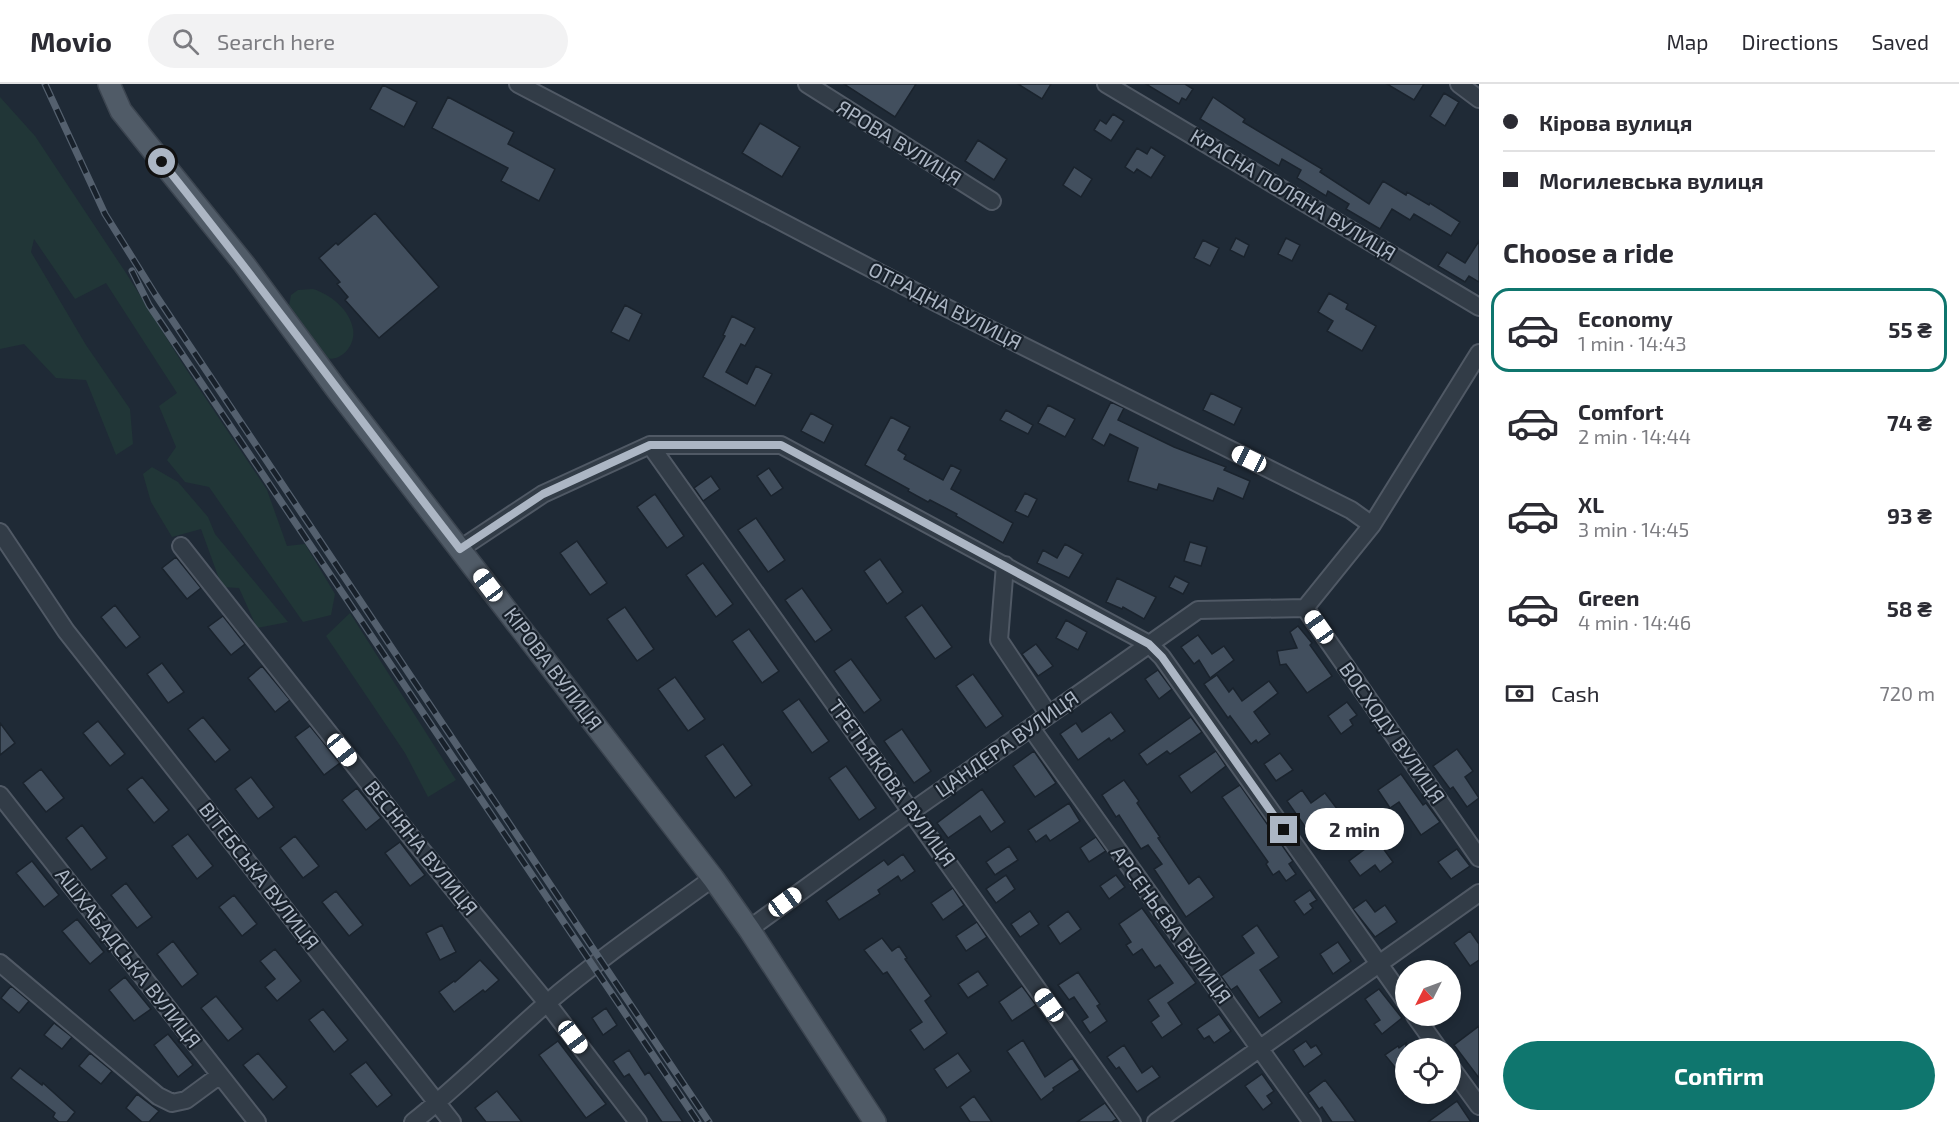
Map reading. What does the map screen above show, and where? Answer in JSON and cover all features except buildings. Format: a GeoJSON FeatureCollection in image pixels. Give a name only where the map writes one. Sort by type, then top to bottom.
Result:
{"type":"FeatureCollection","features":[{"type":"Feature","properties":{"kind":"main road","name":"КІРОВА ВУЛИЦЯ"},"geometry":{"type":"LineString","coordinates":[[109,84],[122,111],[244,264],[337,390],[713,878],[874,1122]]}},
{"type":"Feature","properties":{"kind":"street","name":"ОТРАДНА ВУЛИЦЯ"},"geometry":{"type":"LineString","coordinates":[[518,84],[935,302],[1351,510],[1372,525]]}},
{"type":"Feature","properties":{"kind":"street","name":"ЯРОВА ВУЛИЦЯ"},"geometry":{"type":"LineString","coordinates":[[807,84],[992,201]]}},
{"type":"Feature","properties":{"kind":"street","name":"КРАСНА ПОЛЯНА ВУЛИЦЯ"},"geometry":{"type":"LineString","coordinates":[[1106,84],[1479,307]]}},
{"type":"Feature","properties":{"kind":"street"},"geometry":{"type":"LineString","coordinates":[[1459,84],[1479,99]]}},
{"type":"Feature","properties":{"kind":"street"},"geometry":{"type":"LineString","coordinates":[[1305,608],[1372,525],[1479,353]]}},
{"type":"Feature","properties":{"kind":"street"},"geometry":{"type":"LineString","coordinates":[[460,549],[543,494],[650,445],[781,445],[1149,644],[1169,667],[1395,987]]}},
{"type":"Feature","properties":{"kind":"street","name":"ТРЕТЬЯКОВА ВУЛИЦЯ"},"geometry":{"type":"LineString","coordinates":[[650,445],[1132,1122]]}},
{"type":"Feature","properties":{"kind":"street","name":"ВІТЕБСЬКА ВУЛИЦЯ"},"geometry":{"type":"LineString","coordinates":[[0,532],[66,631],[452,1122]]}},
{"type":"Feature","properties":{"kind":"street","name":"ВЕСНЯНА ВУЛИЦЯ"},"geometry":{"type":"LineString","coordinates":[[181,546],[415,842],[547,1003],[638,1122]]}},
{"type":"Feature","properties":{"kind":"street"},"geometry":{"type":"LineString","coordinates":[[1005,565],[999,640],[1049,715]]}},
{"type":"Feature","properties":{"kind":"street","name":"ЦАНДЕРА ВУЛИЦЯ"},"geometry":{"type":"LineString","coordinates":[[748,929],[1198,610],[1305,608]]}},
{"type":"Feature","properties":{"kind":"street","name":"ВОСХОДУ ВУЛИЦЯ"},"geometry":{"type":"LineString","coordinates":[[1305,608],[1479,858]]}},
{"type":"Feature","properties":{"kind":"street","name":"АРСЕНЬЄВА ВУЛИЦЯ"},"geometry":{"type":"LineString","coordinates":[[1031,728],[1312,1122]]}},
{"type":"Feature","properties":{"kind":"street","name":"АШХАБАДСЬКА ВУЛИЦЯ"},"geometry":{"type":"LineString","coordinates":[[0,795],[257,1122]]}},
{"type":"Feature","properties":{"kind":"street"},"geometry":{"type":"LineString","coordinates":[[413,1122],[592,966],[713,878]]}},
{"type":"Feature","properties":{"kind":"street"},"geometry":{"type":"LineString","coordinates":[[1156,1122],[1479,893]]}},
{"type":"Feature","properties":{"kind":"street"},"geometry":{"type":"LineString","coordinates":[[0,963],[158,1096],[172,1103],[186,1100],[220,1075]]}},
{"type":"Feature","properties":{"kind":"street"},"geometry":{"type":"LineString","coordinates":[[1461,1081],[1479,1106]]}},
{"type":"Feature","properties":{"kind":"green space"},"geometry":{"type":"Polygon","coordinates":[[[0,97],[35,136],[267,490],[287,546],[305,544],[335,594],[331,615],[303,622],[209,487],[185,482],[167,460],[176,447],[159,406],[177,393],[106,283],[75,299],[34,239],[31,252],[86,345],[130,409],[133,444],[116,455],[86,380],[56,378],[24,344],[0,349],[0,97]]]}},
{"type":"Feature","properties":{"kind":"green space"},"geometry":{"type":"Polygon","coordinates":[[[313,289],[326,295],[344,309],[351,322],[353,335],[350,347],[336,358],[324,358],[288,311],[291,295],[298,290],[313,289]]]}},
{"type":"Feature","properties":{"kind":"green space"},"geometry":{"type":"Polygon","coordinates":[[[152,467],[178,482],[208,517],[215,534],[288,622],[257,628],[239,588],[222,587],[201,529],[172,537],[151,502],[143,474],[152,467]]]}},
{"type":"Feature","properties":{"kind":"green space"},"geometry":{"type":"Polygon","coordinates":[[[350,613],[456,780],[428,797],[405,753],[326,636],[350,613]]]}},
{"type":"Feature","properties":{"kind":"railway"},"geometry":{"type":"LineString","coordinates":[[45,84],[105,214],[155,294],[709,1122]]}},
{"type":"Feature","properties":{"kind":"railway"},"geometry":{"type":"LineString","coordinates":[[132,271],[149,305],[698,1122]]}},
{"type":"Feature","properties":{"kind":"route"},"geometry":{"type":"LineString","coordinates":[[162,162],[244,264],[337,390],[460,549],[543,494],[650,445],[781,445],[1149,644],[1162,657],[1284,830]]}}]}
